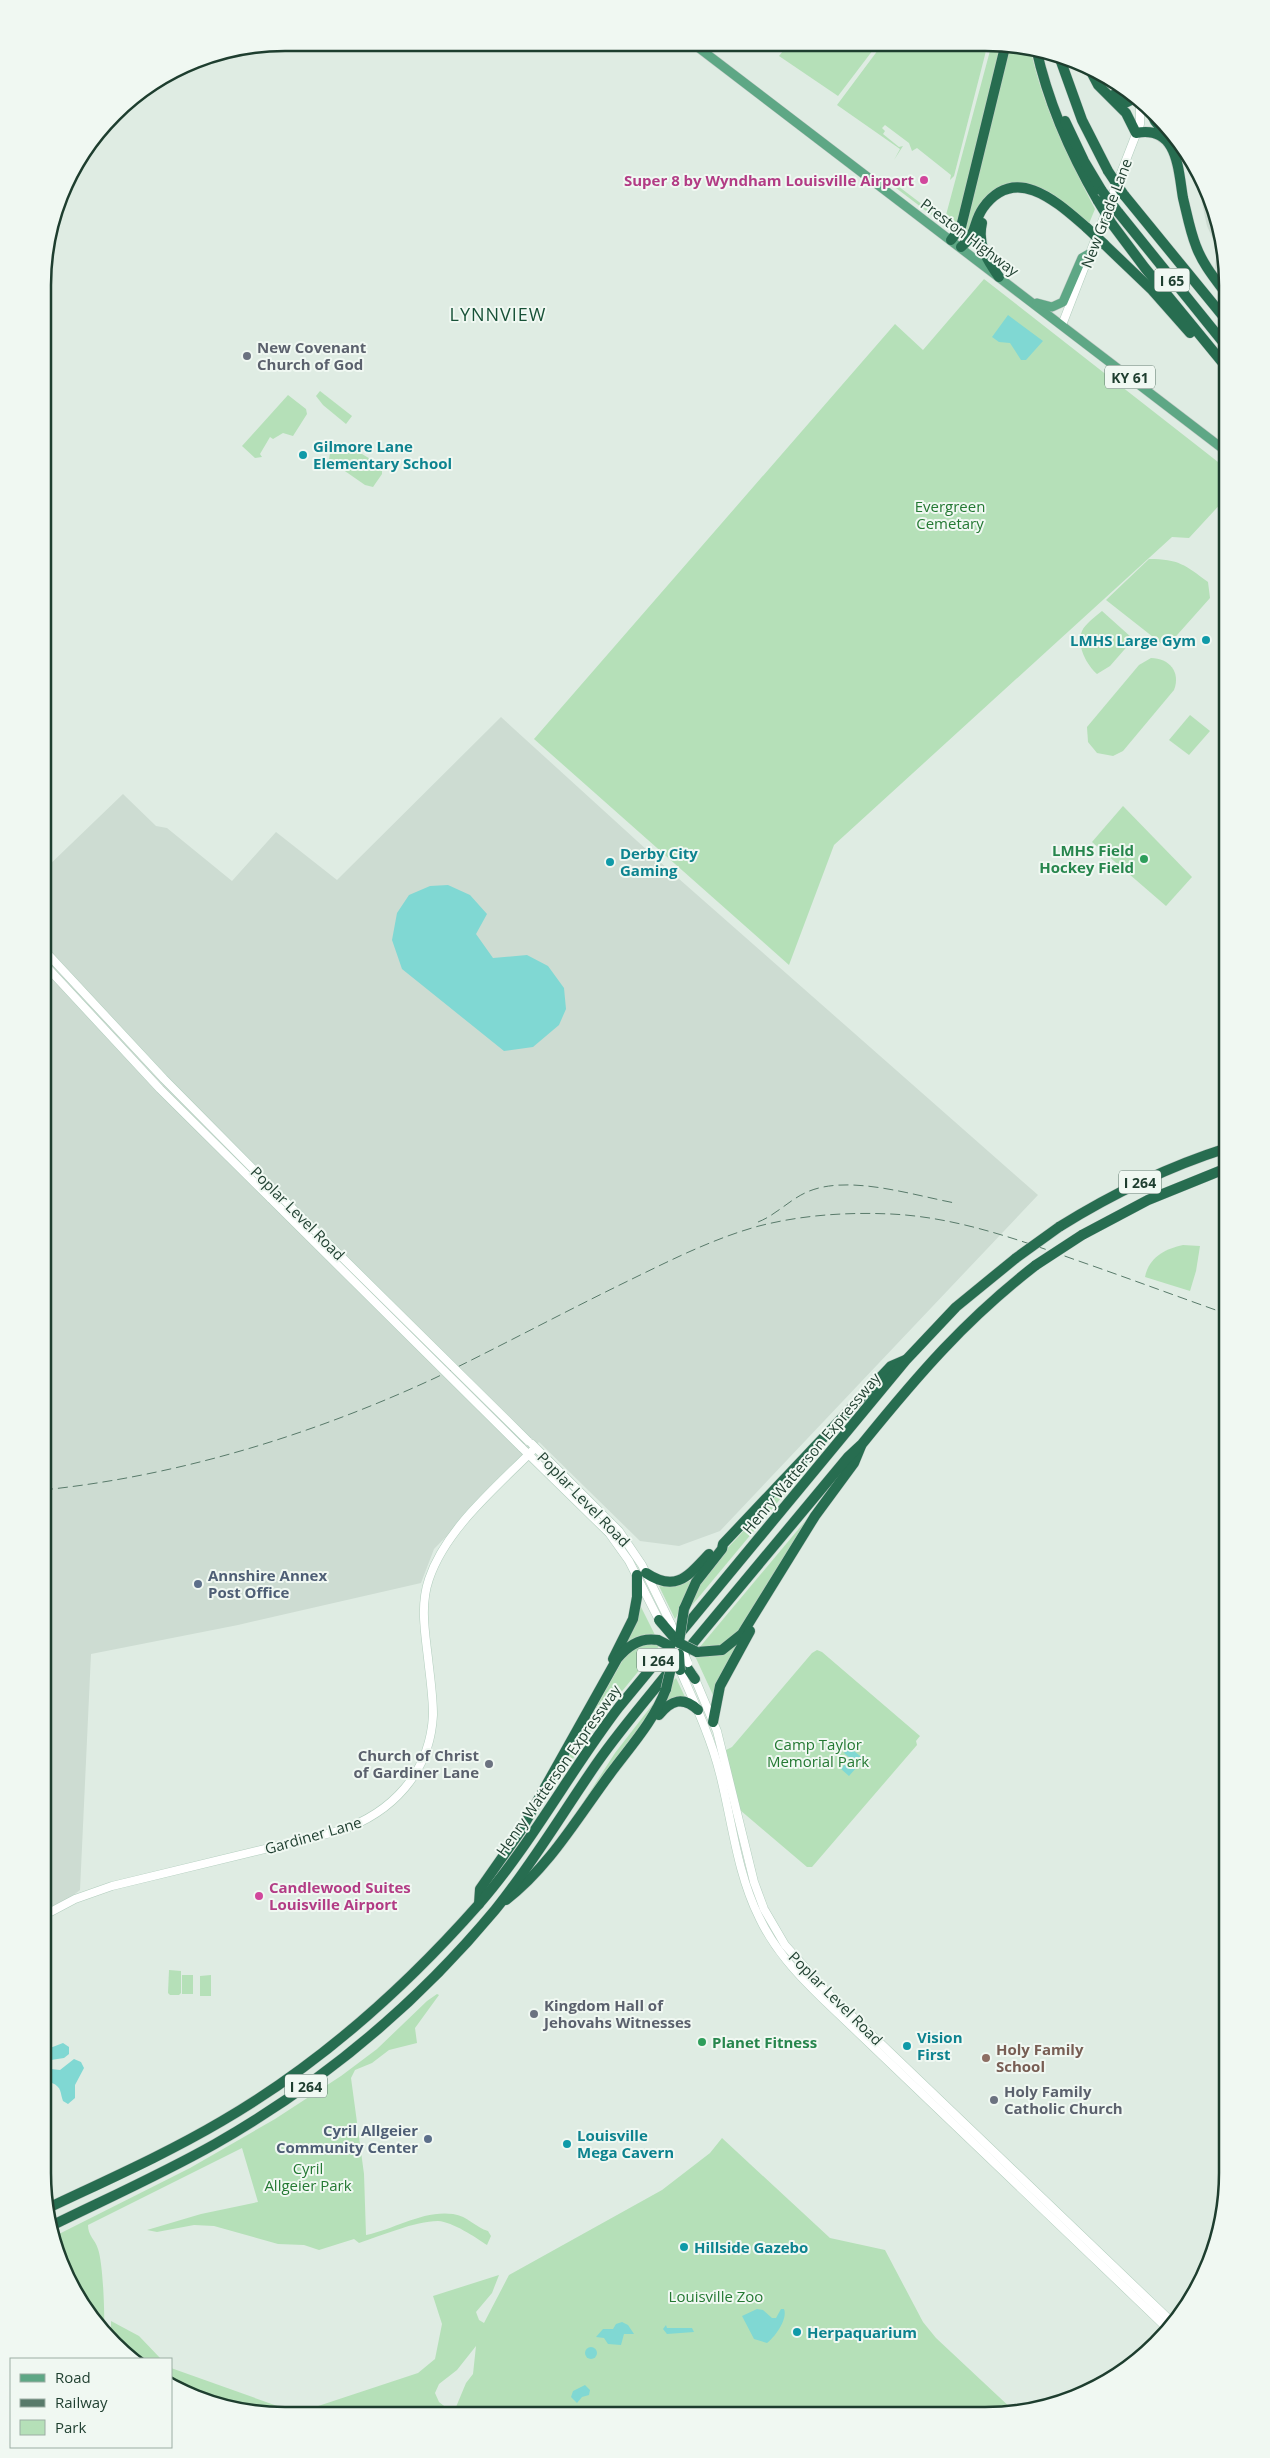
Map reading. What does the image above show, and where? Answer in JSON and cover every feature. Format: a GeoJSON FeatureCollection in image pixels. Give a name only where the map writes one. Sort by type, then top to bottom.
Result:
{"type":"FeatureCollection","features":[{"type":"Feature","properties":{"kind":"highway"},"geometry":{"type":"LineString","coordinates":[[952,240],[961,226],[1004,52]]}},
{"type":"Feature","properties":{"kind":"highway"},"geometry":{"type":"LineString","coordinates":[[1038,57],[1045,83],[1066,140],[1098,201],[1112,224],[1145,268],[1219,357]]}},
{"type":"Feature","properties":{"kind":"highway","name":"I 65"},"geometry":{"type":"LineString","coordinates":[[1046,59],[1065,120],[1084,161],[1102,191],[1219,336]]}},
{"type":"Feature","properties":{"kind":"highway","name":"I 65"},"geometry":{"type":"LineString","coordinates":[[1062,65],[1086,128],[1108,171],[1124,194],[1219,310]]}},
{"type":"Feature","properties":{"kind":"highway"},"geometry":{"type":"LineString","coordinates":[[1094,78],[1098,86],[1126,113],[1136,133],[1146,131],[1159,134],[1172,148],[1185,205],[1200,254],[1219,282]]}},
{"type":"Feature","properties":{"kind":"highway"},"geometry":{"type":"LineString","coordinates":[[1104,84],[1118,99],[1129,102]]}},
{"type":"Feature","properties":{"kind":"highway"},"geometry":{"type":"LineString","coordinates":[[1179,155],[1187,197],[1185,205]]}},
{"type":"Feature","properties":{"kind":"highway"},"geometry":{"type":"LineString","coordinates":[[961,247],[972,237],[982,209],[989,201],[1004,191],[1014,189],[1026,188],[1041,192],[1087,228],[1156,295],[1219,368]]}},
{"type":"Feature","properties":{"kind":"highway"},"geometry":{"type":"LineString","coordinates":[[999,277],[983,250],[981,230],[989,207],[998,198],[1014,189]]}},
{"type":"Feature","properties":{"kind":"highway","name":"Henry Watterson Expressway"},"geometry":{"type":"LineString","coordinates":[[53,2205],[176,2146],[277,2087],[333,2046],[380,2006],[479,1904],[513,1860],[585,1752],[618,1708],[906,1360],[956,1307],[1016,1258],[1058,1227],[1147,1178],[1219,1151]]}},
{"type":"Feature","properties":{"kind":"highway","name":"Henry Watterson Expressway"},"geometry":{"type":"LineString","coordinates":[[57,2223],[215,2144],[266,2114],[318,2078],[363,2043],[421,1990],[495,1909],[545,1843],[596,1765],[627,1723],[844,1461],[862,1444],[938,1352],[975,1315],[1036,1265],[1082,1235],[1148,1200],[1219,1171]]}},
{"type":"Feature","properties":{"kind":"highway"},"geometry":{"type":"LineString","coordinates":[[614,1665],[613,1656],[636,1610],[641,1574],[665,1582],[682,1580],[689,1576],[718,1545],[723,1544],[891,1366],[906,1360]]}},
{"type":"Feature","properties":{"kind":"highway"},"geometry":{"type":"LineString","coordinates":[[479,1904],[480,1889],[520,1832],[623,1651],[636,1642],[662,1636],[676,1646],[697,1652],[715,1652],[730,1646],[752,1619],[815,1516],[854,1463],[862,1444]]}},
{"type":"Feature","properties":{"kind":"highway"},"geometry":{"type":"LineString","coordinates":[[495,1909],[524,1887],[537,1871],[638,1738],[662,1702],[684,1609],[696,1582],[722,1550],[723,1544]]}},
{"type":"Feature","properties":{"kind":"highway"},"geometry":{"type":"LineString","coordinates":[[713,1722],[720,1686],[754,1625],[752,1619]]}},
{"type":"Feature","properties":{"kind":"highway"},"geometry":{"type":"LineString","coordinates":[[659,1620],[676,1646],[684,1668],[695,1679]]}},
{"type":"Feature","properties":{"kind":"highway"},"geometry":{"type":"LineString","coordinates":[[638,1738],[666,1707],[674,1702],[688,1702],[698,1710]]}},
{"type":"Feature","properties":{"kind":"main road","name":"Preston Highway"},"geometry":{"type":"LineString","coordinates":[[703,51],[1219,445]]}},
{"type":"Feature","properties":{"kind":"main road","name":"New Grade Lane"},"geometry":{"type":"LineString","coordinates":[[1062,325],[1136,133],[1142,112]]}},
{"type":"Feature","properties":{"kind":"main road"},"geometry":{"type":"LineString","coordinates":[[1030,301],[1051,307],[1061,304],[1067,297],[1082,258],[1090,254]]}},
{"type":"Feature","properties":{"kind":"main road","name":"Poplar Level Road"},"geometry":{"type":"LineString","coordinates":[[51,958],[167,1082],[524,1444],[529,1454],[609,1533],[641,1574],[671,1624],[676,1646]]}},
{"type":"Feature","properties":{"kind":"main road","name":"Poplar Level Road"},"geometry":{"type":"LineString","coordinates":[[51,972],[160,1089],[271,1199],[524,1444],[535,1448],[619,1531],[634,1550],[659,1620],[662,1636]]}},
{"type":"Feature","properties":{"kind":"main road","name":"Gardiner Lane"},"geometry":{"type":"LineString","coordinates":[[51,1912],[75,1900],[112,1886],[322,1836],[355,1826],[379,1813],[397,1798],[411,1781],[421,1764],[431,1728],[432,1702],[424,1618],[426,1592],[433,1568],[450,1538],[535,1448]]}},
{"type":"Feature","properties":{"kind":"main road","name":"Poplar Level Road"},"geometry":{"type":"LineString","coordinates":[[684,1668],[720,1772],[742,1869],[755,1910],[776,1948],[1163,2324]]}},
{"type":"Feature","properties":{"kind":"main road","name":"Poplar Level Road"},"geometry":{"type":"LineString","coordinates":[[695,1679],[713,1722],[754,1882],[764,1910],[785,1946],[824,1995],[1168,2318]]}},
{"type":"Feature","properties":{"kind":"shaded area"},"geometry":{"type":"Polygon","coordinates":[[[1200,192],[1211,224],[1215,243],[1207,226],[1200,192]]]}},
{"type":"Feature","properties":{"kind":"shaded area"},"geometry":{"type":"Polygon","coordinates":[[[1217,252],[1218,272],[1215,268],[1217,252]]]}},
{"type":"Feature","properties":{"kind":"shaded area"},"geometry":{"type":"Polygon","coordinates":[[[501,717],[670,871],[1038,1195],[720,1531],[679,1546],[640,1541],[539,1442],[434,1549],[421,1583],[238,1625],[91,1654],[80,1890],[51,1913],[51,863],[123,794],[156,826],[167,828],[232,881],[276,832],[337,880],[501,717]]]}},
{"type":"Feature","properties":{"kind":"green space"},"geometry":{"type":"Polygon","coordinates":[[[783,51],[872,51],[838,96],[779,56],[783,51]]]}},
{"type":"Feature","properties":{"kind":"green space"},"geometry":{"type":"Polygon","coordinates":[[[877,51],[986,51],[954,176],[950,180],[951,175],[917,148],[912,151],[909,143],[885,125],[882,128],[885,131],[883,134],[899,147],[903,146],[894,160],[900,149],[837,105],[877,51]]]}},
{"type":"Feature","properties":{"kind":"green space"},"geometry":{"type":"Polygon","coordinates":[[[990,51],[1000,52],[958,220],[952,227],[946,226],[896,188],[898,186],[940,218],[946,215],[990,51]]]}},
{"type":"Feature","properties":{"kind":"green space"},"geometry":{"type":"Polygon","coordinates":[[[1006,52],[1032,56],[1049,111],[1095,209],[1088,226],[1060,199],[1042,188],[1019,185],[1004,187],[965,240],[962,238],[1006,52]]]}},
{"type":"Feature","properties":{"kind":"green space","name":"Evergreen Cemetary"},"geometry":{"type":"Polygon","coordinates":[[[984,279],[1219,463],[1219,506],[1189,538],[1172,537],[834,845],[789,965],[534,739],[895,324],[923,350],[984,279]]]}},
{"type":"Feature","properties":{"kind":"green space"},"geometry":{"type":"Polygon","coordinates":[[[320,391],[352,416],[346,424],[323,405],[316,396],[320,391]]]}},
{"type":"Feature","properties":{"kind":"green space"},"geometry":{"type":"Polygon","coordinates":[[[288,395],[306,409],[307,414],[293,436],[283,433],[273,439],[270,437],[260,454],[262,457],[255,458],[242,446],[288,395]]]}},
{"type":"Feature","properties":{"kind":"green space"},"geometry":{"type":"Polygon","coordinates":[[[342,442],[382,466],[382,474],[373,487],[365,485],[329,460],[330,453],[342,442]]]}},
{"type":"Feature","properties":{"kind":"green space"},"geometry":{"type":"Polygon","coordinates":[[[1149,559],[1168,560],[1181,564],[1208,582],[1210,598],[1170,643],[1162,644],[1106,600],[1149,559]]]}},
{"type":"Feature","properties":{"kind":"green space"},"geometry":{"type":"Polygon","coordinates":[[[1102,611],[1131,637],[1131,642],[1110,666],[1097,674],[1090,666],[1080,643],[1082,631],[1102,611]]]}},
{"type":"Feature","properties":{"kind":"green space"},"geometry":{"type":"Polygon","coordinates":[[[1151,658],[1163,660],[1172,667],[1176,677],[1174,690],[1123,751],[1113,756],[1097,753],[1088,742],[1087,727],[1139,665],[1151,658]]]}},
{"type":"Feature","properties":{"kind":"green space"},"geometry":{"type":"Polygon","coordinates":[[[1190,715],[1210,731],[1189,755],[1169,740],[1190,715]]]}},
{"type":"Feature","properties":{"kind":"green space","name":"LMHS Field Hockey Field"},"geometry":{"type":"Polygon","coordinates":[[[1123,806],[1192,877],[1166,906],[1092,842],[1123,806]]]}},
{"type":"Feature","properties":{"kind":"green space"},"geometry":{"type":"Polygon","coordinates":[[[1183,1245],[1200,1246],[1196,1271],[1190,1291],[1145,1277],[1154,1259],[1170,1249],[1183,1245]]]}},
{"type":"Feature","properties":{"kind":"green space"},"geometry":{"type":"Polygon","coordinates":[[[833,1435],[688,1610],[697,1587],[723,1553],[833,1435]]]}},
{"type":"Feature","properties":{"kind":"green space"},"geometry":{"type":"Polygon","coordinates":[[[807,1519],[736,1636],[724,1645],[699,1648],[807,1519]]]}},
{"type":"Feature","properties":{"kind":"green space"},"geometry":{"type":"Polygon","coordinates":[[[692,1580],[675,1619],[659,1586],[673,1587],[692,1580]]]}},
{"type":"Feature","properties":{"kind":"green space"},"geometry":{"type":"Polygon","coordinates":[[[639,1603],[655,1635],[639,1636],[623,1646],[639,1603]]]}},
{"type":"Feature","properties":{"kind":"green space"},"geometry":{"type":"Polygon","coordinates":[[[650,1643],[660,1645],[600,1718],[533,1819],[625,1656],[634,1648],[650,1643]]]}},
{"type":"Feature","properties":{"kind":"green space"},"geometry":{"type":"Polygon","coordinates":[[[740,1643],[713,1695],[695,1656],[719,1656],[740,1643]]]}},
{"type":"Feature","properties":{"kind":"green space","name":"Camp Taylor Memorial Park"},"geometry":{"type":"Polygon","coordinates":[[[817,1650],[822,1652],[920,1736],[916,1741],[917,1745],[812,1867],[807,1867],[740,1810],[722,1752],[732,1747],[812,1653],[817,1650]]]}},
{"type":"Feature","properties":{"kind":"green space"},"geometry":{"type":"Polygon","coordinates":[[[676,1678],[685,1697],[662,1707],[671,1683],[676,1678]]]}},
{"type":"Feature","properties":{"kind":"green space"},"geometry":{"type":"Polygon","coordinates":[[[660,1695],[652,1712],[575,1815],[615,1753],[660,1695]]]}},
{"type":"Feature","properties":{"kind":"green space"},"geometry":{"type":"Polygon","coordinates":[[[169,1970],[181,1971],[181,1993],[179,1995],[170,1995],[168,1993],[169,1970]]]}},
{"type":"Feature","properties":{"kind":"green space"},"geometry":{"type":"Polygon","coordinates":[[[182,1975],[193,1975],[193,1994],[182,1994],[182,1975]]]}},
{"type":"Feature","properties":{"kind":"green space"},"geometry":{"type":"Polygon","coordinates":[[[211,1975],[211,1996],[200,1996],[200,1976],[211,1975]]]}},
{"type":"Feature","properties":{"kind":"green space","name":"Cyril Allgeier Park"},"geometry":{"type":"Polygon","coordinates":[[[437,1994],[439,1995],[415,2028],[417,2043],[389,2050],[372,2063],[355,2070],[351,2078],[364,2174],[366,2235],[420,2217],[453,2214],[463,2217],[488,2231],[491,2236],[487,2245],[457,2227],[438,2221],[409,2226],[359,2243],[354,2239],[319,2250],[304,2245],[278,2244],[214,2226],[194,2225],[157,2232],[147,2230],[201,2214],[258,2202],[242,2148],[88,2225],[89,2232],[100,2256],[104,2320],[75,2277],[59,2234],[190,2168],[275,2119],[341,2076],[377,2049],[427,2001],[437,1994]]]}},
{"type":"Feature","properties":{"kind":"green space","name":"Louisville Zoo"},"geometry":{"type":"Polygon","coordinates":[[[722,2138],[830,2238],[885,2250],[923,2322],[936,2338],[1008,2406],[456,2407],[466,2383],[473,2374],[476,2346],[457,2370],[439,2384],[435,2393],[439,2402],[445,2407],[315,2407],[418,2373],[435,2359],[442,2324],[433,2296],[499,2275],[492,2293],[476,2312],[479,2320],[484,2323],[509,2275],[662,2190],[710,2153],[722,2138]]]}},
{"type":"Feature","properties":{"kind":"green space"},"geometry":{"type":"Polygon","coordinates":[[[111,2321],[139,2336],[160,2358],[143,2358],[111,2329],[111,2321]]]}},
{"type":"Feature","properties":{"kind":"green space","name":"Louisville Zoo"},"geometry":{"type":"Polygon","coordinates":[[[172,2368],[279,2407],[254,2405],[224,2399],[195,2389],[172,2377],[172,2368]]]}},
{"type":"Feature","properties":{"kind":"water"},"geometry":{"type":"Polygon","coordinates":[[[1008,315],[1043,341],[1026,360],[1021,360],[1010,343],[999,342],[992,337],[1008,315]]]}},
{"type":"Feature","properties":{"kind":"water"},"geometry":{"type":"Polygon","coordinates":[[[448,885],[470,895],[487,914],[476,934],[493,958],[527,955],[548,966],[564,988],[566,1009],[559,1025],[533,1047],[504,1051],[402,969],[392,940],[397,913],[409,895],[430,886],[448,885]]]}},
{"type":"Feature","properties":{"kind":"water"},"geometry":{"type":"Polygon","coordinates":[[[849,1747],[864,1759],[849,1776],[841,1769],[850,1758],[844,1753],[849,1747]]]}},
{"type":"Feature","properties":{"kind":"water"},"geometry":{"type":"Polygon","coordinates":[[[63,2043],[69,2047],[69,2054],[64,2058],[51,2060],[51,2048],[63,2043]]]}},
{"type":"Feature","properties":{"kind":"water"},"geometry":{"type":"Polygon","coordinates":[[[74,2059],[81,2062],[84,2068],[75,2085],[75,2098],[68,2104],[63,2101],[58,2086],[52,2083],[51,2069],[60,2070],[74,2059]]]}},
{"type":"Feature","properties":{"kind":"water"},"geometry":{"type":"Polygon","coordinates":[[[757,2309],[763,2310],[772,2318],[776,2318],[781,2309],[784,2309],[785,2313],[782,2323],[774,2337],[767,2343],[754,2339],[742,2316],[757,2309]]]}},
{"type":"Feature","properties":{"kind":"water"},"geometry":{"type":"Polygon","coordinates":[[[622,2322],[628,2325],[634,2334],[624,2334],[621,2345],[608,2344],[604,2338],[596,2337],[603,2329],[613,2329],[616,2324],[622,2322]]]}},
{"type":"Feature","properties":{"kind":"water"},"geometry":{"type":"Polygon","coordinates":[[[666,2325],[667,2328],[692,2328],[694,2332],[667,2334],[663,2329],[666,2325]]]}},
{"type":"Feature","properties":{"kind":"water"},"geometry":{"type":"Polygon","coordinates":[[[589,2347],[593,2347],[597,2353],[593,2359],[589,2359],[585,2355],[585,2351],[589,2347]]]}},
{"type":"Feature","properties":{"kind":"water"},"geometry":{"type":"Polygon","coordinates":[[[585,2385],[590,2390],[589,2395],[582,2397],[577,2403],[571,2397],[573,2391],[585,2385]]]}},
{"type":"Feature","properties":{"kind":"railway"},"geometry":{"type":"LineString","coordinates":[[758,1222],[807,1192],[823,1187],[841,1185],[861,1185],[900,1191],[955,1203]]}},
{"type":"Feature","properties":{"kind":"railway"},"geometry":{"type":"LineString","coordinates":[[51,1489],[144,1475],[194,1463],[244,1450],[341,1418],[435,1378],[607,1291],[694,1250],[743,1231],[792,1219],[825,1215],[874,1213],[938,1219],[984,1230],[1029,1244],[1219,1311]]}},
{"type":"Feature","properties":{"kind":"place","name":"Super 8 by Wyndham Louisville Airport"},"geometry":{"type":"Point","coordinates":[924,180]}},
{"type":"Feature","properties":{"kind":"place","name":"New Covenant Church of God"},"geometry":{"type":"Point","coordinates":[247,356]}},
{"type":"Feature","properties":{"kind":"place","name":"Gilmore Lane Elementary School"},"geometry":{"type":"Point","coordinates":[303,455]}},
{"type":"Feature","properties":{"kind":"place","name":"LMHS Large Gym"},"geometry":{"type":"Point","coordinates":[1206,640]}},
{"type":"Feature","properties":{"kind":"place","name":"LMHS Field Hockey Field"},"geometry":{"type":"Point","coordinates":[1144,859]}},
{"type":"Feature","properties":{"kind":"place","name":"Derby City Gaming"},"geometry":{"type":"Point","coordinates":[610,862]}},
{"type":"Feature","properties":{"kind":"place","name":"Annshire Annex Post Office"},"geometry":{"type":"Point","coordinates":[198,1584]}},
{"type":"Feature","properties":{"kind":"place","name":"Church of Christ of Gardiner Lane"},"geometry":{"type":"Point","coordinates":[489,1764]}},
{"type":"Feature","properties":{"kind":"place","name":"Candlewood Suites Louisville Airport"},"geometry":{"type":"Point","coordinates":[259,1896]}},
{"type":"Feature","properties":{"kind":"place","name":"Kingdom Hall of Jehovahs Witnesses"},"geometry":{"type":"Point","coordinates":[534,2014]}},
{"type":"Feature","properties":{"kind":"place","name":"Planet Fitness"},"geometry":{"type":"Point","coordinates":[702,2042]}},
{"type":"Feature","properties":{"kind":"place","name":"Vision First"},"geometry":{"type":"Point","coordinates":[907,2046]}},
{"type":"Feature","properties":{"kind":"place","name":"Holy Family School"},"geometry":{"type":"Point","coordinates":[986,2058]}},
{"type":"Feature","properties":{"kind":"place","name":"Holy Family Catholic Church"},"geometry":{"type":"Point","coordinates":[994,2100]}},
{"type":"Feature","properties":{"kind":"place","name":"Cyril Allgeier Community Center"},"geometry":{"type":"Point","coordinates":[428,2139]}},
{"type":"Feature","properties":{"kind":"place","name":"Louisville Mega Cavern"},"geometry":{"type":"Point","coordinates":[567,2144]}},
{"type":"Feature","properties":{"kind":"place","name":"Hillside Gazebo"},"geometry":{"type":"Point","coordinates":[684,2247]}},
{"type":"Feature","properties":{"kind":"place","name":"Herpaquarium"},"geometry":{"type":"Point","coordinates":[797,2332]}},
{"type":"Feature","properties":{"kind":"district","name":"LYNNVIEW"},"geometry":{"type":"Point","coordinates":[498,314]}}]}
